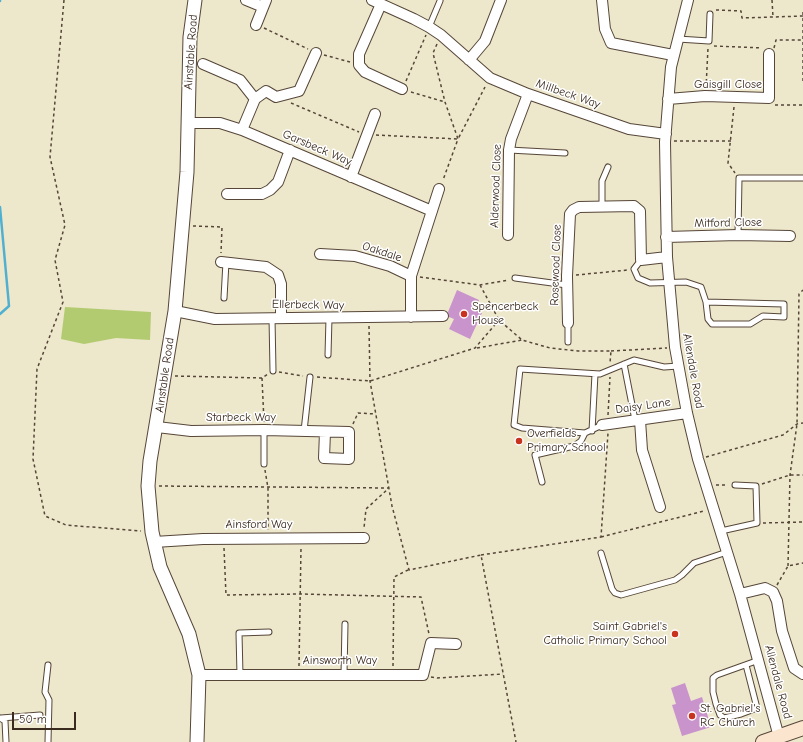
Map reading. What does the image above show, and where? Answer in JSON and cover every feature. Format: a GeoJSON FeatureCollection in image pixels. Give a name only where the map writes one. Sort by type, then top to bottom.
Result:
{"type":"FeatureCollection","features":[{"type":"Feature","properties":{"kind":"main road"},"geometry":{"type":"LineString","coordinates":[[763,742],[803,728]]}},
{"type":"Feature","properties":{"kind":"street","name":"Ainstable Road"},"geometry":{"type":"LineString","coordinates":[[195,0],[190,37],[187,172],[175,311],[148,486],[153,537],[160,567],[189,634],[199,675],[197,742]]}},
{"type":"Feature","properties":{"kind":"street"},"geometry":{"type":"LineString","coordinates":[[246,0],[264,3],[256,25]]}},
{"type":"Feature","properties":{"kind":"street","name":"Millbeck Way"},"geometry":{"type":"LineString","coordinates":[[372,0],[414,18],[429,27],[441,35],[490,78],[528,94],[629,129],[665,138]]}},
{"type":"Feature","properties":{"kind":"street"},"geometry":{"type":"LineString","coordinates":[[469,60],[485,41],[501,0]]}},
{"type":"Feature","properties":{"kind":"street"},"geometry":{"type":"LineString","coordinates":[[602,0],[605,29],[611,43],[673,55]]}},
{"type":"Feature","properties":{"kind":"street","name":"Allendale Road"},"geometry":{"type":"LineString","coordinates":[[688,0],[670,67],[665,138],[668,283],[675,347],[687,413],[698,459],[728,552],[779,737]]}},
{"type":"Feature","properties":{"kind":"street"},"geometry":{"type":"LineString","coordinates":[[381,4],[358,54],[359,65],[365,72],[402,89]]}},
{"type":"Feature","properties":{"kind":"street","name":"Gaisgill Close"},"geometry":{"type":"LineString","coordinates":[[668,99],[705,96],[769,98],[772,51]]}},
{"type":"Feature","properties":{"kind":"street"},"geometry":{"type":"LineString","coordinates":[[242,130],[255,99],[266,91],[276,97],[299,91],[316,53]]}},
{"type":"Feature","properties":{"kind":"street"},"geometry":{"type":"LineString","coordinates":[[203,64],[240,80],[255,99]]}},
{"type":"Feature","properties":{"kind":"street","name":"Alderwood Close"},"geometry":{"type":"LineString","coordinates":[[508,235],[509,150],[511,139],[528,94]]}},
{"type":"Feature","properties":{"kind":"street"},"geometry":{"type":"LineString","coordinates":[[351,176],[375,114]]}},
{"type":"Feature","properties":{"kind":"street","name":"Garsbeck Way"},"geometry":{"type":"LineString","coordinates":[[187,123],[220,124],[242,130],[432,212]]}},
{"type":"Feature","properties":{"kind":"street"},"geometry":{"type":"LineString","coordinates":[[227,194],[262,194],[270,190],[278,182],[290,150]]}},
{"type":"Feature","properties":{"kind":"street"},"geometry":{"type":"LineString","coordinates":[[411,317],[411,276],[440,189]]}},
{"type":"Feature","properties":{"kind":"street","name":"Rosewood Close"},"geometry":{"type":"LineString","coordinates":[[568,323],[567,285],[570,214],[573,210],[579,207],[634,206],[640,211],[641,260]]}},
{"type":"Feature","properties":{"kind":"street","name":"Mitford Close"},"geometry":{"type":"LineString","coordinates":[[666,237],[738,235],[790,236]]}},
{"type":"Feature","properties":{"kind":"street","name":"Oakdale"},"geometry":{"type":"LineString","coordinates":[[320,254],[355,256],[390,266],[411,276]]}},
{"type":"Feature","properties":{"kind":"street"},"geometry":{"type":"LineString","coordinates":[[641,260],[667,257]]}},
{"type":"Feature","properties":{"kind":"street"},"geometry":{"type":"LineString","coordinates":[[224,262],[266,267],[278,275],[281,284],[277,317]]}},
{"type":"Feature","properties":{"kind":"street","name":"Ellerbeck Way"},"geometry":{"type":"LineString","coordinates":[[175,311],[215,319],[443,316]]}},
{"type":"Feature","properties":{"kind":"street","name":"Daisy Lane"},"geometry":{"type":"LineString","coordinates":[[602,424],[687,413]]}},
{"type":"Feature","properties":{"kind":"street"},"geometry":{"type":"LineString","coordinates":[[637,420],[642,450],[660,507]]}},
{"type":"Feature","properties":{"kind":"street","name":"Starbeck Way"},"geometry":{"type":"LineString","coordinates":[[157,427],[191,431],[264,430],[349,432]]}},
{"type":"Feature","properties":{"kind":"street"},"geometry":{"type":"LineString","coordinates":[[325,432],[324,458],[349,459],[349,432]]}},
{"type":"Feature","properties":{"kind":"street","name":"Ainsford Way"},"geometry":{"type":"LineString","coordinates":[[153,537],[364,538]]}},
{"type":"Feature","properties":{"kind":"street"},"geometry":{"type":"LineString","coordinates":[[740,594],[765,588],[772,592],[777,601],[782,632],[794,668],[803,674]]}},
{"type":"Feature","properties":{"kind":"street"},"geometry":{"type":"LineString","coordinates":[[423,675],[431,643],[456,644]]}},
{"type":"Feature","properties":{"kind":"street","name":"Ainsworth Way"},"geometry":{"type":"LineString","coordinates":[[199,675],[423,675]]}},
{"type":"Feature","properties":{"kind":"lane"},"geometry":{"type":"LineString","coordinates":[[429,27],[440,1]]}},
{"type":"Feature","properties":{"kind":"lane"},"geometry":{"type":"LineString","coordinates":[[678,39],[709,41],[710,14]]}},
{"type":"Feature","properties":{"kind":"lane"},"geometry":{"type":"LineString","coordinates":[[509,150],[565,153]]}},
{"type":"Feature","properties":{"kind":"lane"},"geometry":{"type":"LineString","coordinates":[[602,206],[602,181],[608,167]]}},
{"type":"Feature","properties":{"kind":"lane"},"geometry":{"type":"LineString","coordinates":[[738,235],[739,178],[803,178]]}},
{"type":"Feature","properties":{"kind":"lane"},"geometry":{"type":"LineString","coordinates":[[641,260],[634,269],[638,278],[650,283],[686,282],[701,287],[706,302],[708,319],[712,324],[750,324],[762,316],[784,317],[784,304],[706,302]]}},
{"type":"Feature","properties":{"kind":"lane"},"geometry":{"type":"LineString","coordinates":[[224,262],[224,298]]}},
{"type":"Feature","properties":{"kind":"lane"},"geometry":{"type":"LineString","coordinates":[[515,278],[567,285]]}},
{"type":"Feature","properties":{"kind":"lane"},"geometry":{"type":"LineString","coordinates":[[273,371],[277,317]]}},
{"type":"Feature","properties":{"kind":"lane"},"geometry":{"type":"LineString","coordinates":[[328,355],[329,318]]}},
{"type":"Feature","properties":{"kind":"lane"},"geometry":{"type":"LineString","coordinates":[[568,323],[568,342]]}},
{"type":"Feature","properties":{"kind":"lane"},"geometry":{"type":"LineString","coordinates":[[602,424],[592,431],[585,433],[522,428],[514,425],[520,368],[600,374],[634,360],[664,367],[678,366]]}},
{"type":"Feature","properties":{"kind":"lane"},"geometry":{"type":"LineString","coordinates":[[624,364],[637,420]]}},
{"type":"Feature","properties":{"kind":"lane"},"geometry":{"type":"LineString","coordinates":[[592,431],[595,374]]}},
{"type":"Feature","properties":{"kind":"lane"},"geometry":{"type":"LineString","coordinates":[[304,432],[310,377]]}},
{"type":"Feature","properties":{"kind":"lane"},"geometry":{"type":"LineString","coordinates":[[264,430],[264,464]]}},
{"type":"Feature","properties":{"kind":"lane"},"geometry":{"type":"LineString","coordinates":[[542,482],[534,455],[574,446],[581,441],[585,433]]}},
{"type":"Feature","properties":{"kind":"lane"},"geometry":{"type":"LineString","coordinates":[[721,531],[757,523],[756,486],[735,485]]}},
{"type":"Feature","properties":{"kind":"lane"},"geometry":{"type":"LineString","coordinates":[[601,553],[612,589],[615,593],[621,595],[674,580],[682,575],[694,563],[728,552]]}},
{"type":"Feature","properties":{"kind":"lane"},"geometry":{"type":"LineString","coordinates":[[344,624],[344,674]]}},
{"type":"Feature","properties":{"kind":"lane"},"geometry":{"type":"LineString","coordinates":[[240,675],[239,633],[269,632]]}},
{"type":"Feature","properties":{"kind":"lane"},"geometry":{"type":"LineString","coordinates":[[746,665],[757,708],[724,718],[720,715],[713,692],[713,678],[717,675],[759,660]]}},
{"type":"Feature","properties":{"kind":"lane"},"geometry":{"type":"LineString","coordinates":[[48,665],[45,692],[49,700],[48,742]]}},
{"type":"Feature","properties":{"kind":"lane"},"geometry":{"type":"LineString","coordinates":[[0,718],[40,715]]}},
{"type":"Feature","properties":{"kind":"lane"},"geometry":{"type":"LineString","coordinates":[[0,718],[5,721],[6,742]]}},
{"type":"Feature","properties":{"kind":"path"},"geometry":{"type":"LineString","coordinates":[[64,0],[50,157],[64,225],[55,260],[63,302],[37,369],[32,459],[45,516],[66,525],[153,537]]}},
{"type":"Feature","properties":{"kind":"path"},"geometry":{"type":"LineString","coordinates":[[772,0],[773,17]]}},
{"type":"Feature","properties":{"kind":"path"},"geometry":{"type":"LineString","coordinates":[[710,14],[711,10],[741,11],[742,18],[803,16]]}},
{"type":"Feature","properties":{"kind":"path"},"geometry":{"type":"LineString","coordinates":[[803,12],[803,81]]}},
{"type":"Feature","properties":{"kind":"path"},"geometry":{"type":"LineString","coordinates":[[256,25],[316,53],[359,65]]}},
{"type":"Feature","properties":{"kind":"path"},"geometry":{"type":"LineString","coordinates":[[429,27],[402,89],[446,102]]}},
{"type":"Feature","properties":{"kind":"path"},"geometry":{"type":"LineString","coordinates":[[441,35],[434,53],[446,102],[458,139]]}},
{"type":"Feature","properties":{"kind":"path"},"geometry":{"type":"LineString","coordinates":[[709,41],[714,46],[772,51],[776,40],[803,40]]}},
{"type":"Feature","properties":{"kind":"path"},"geometry":{"type":"LineString","coordinates":[[705,96],[709,41]]}},
{"type":"Feature","properties":{"kind":"path"},"geometry":{"type":"LineString","coordinates":[[440,189],[458,139],[490,78]]}},
{"type":"Feature","properties":{"kind":"path"},"geometry":{"type":"LineString","coordinates":[[276,97],[366,135],[458,139]]}},
{"type":"Feature","properties":{"kind":"path"},"geometry":{"type":"LineString","coordinates":[[735,97],[728,163],[739,178]]}},
{"type":"Feature","properties":{"kind":"path"},"geometry":{"type":"LineString","coordinates":[[769,98],[775,99],[775,105],[803,105]]}},
{"type":"Feature","properties":{"kind":"path"},"geometry":{"type":"LineString","coordinates":[[665,138],[730,141]]}},
{"type":"Feature","properties":{"kind":"path"},"geometry":{"type":"LineString","coordinates":[[183,225],[222,227],[224,262]]}},
{"type":"Feature","properties":{"kind":"path"},"geometry":{"type":"LineString","coordinates":[[772,592],[788,566],[790,475],[797,424],[799,294],[803,290]]}},
{"type":"Feature","properties":{"kind":"path"},"geometry":{"type":"LineString","coordinates":[[798,313],[803,314]]}},
{"type":"Feature","properties":{"kind":"path"},"geometry":{"type":"LineString","coordinates":[[368,318],[370,381],[388,488],[408,570]]}},
{"type":"Feature","properties":{"kind":"path"},"geometry":{"type":"LineString","coordinates":[[475,348],[499,320]]}},
{"type":"Feature","properties":{"kind":"path"},"geometry":{"type":"LineString","coordinates":[[164,376],[262,378],[273,371],[310,377],[370,381],[475,348],[522,340]]}},
{"type":"Feature","properties":{"kind":"path"},"geometry":{"type":"LineString","coordinates":[[611,351],[675,347]]}},
{"type":"Feature","properties":{"kind":"path"},"geometry":{"type":"LineString","coordinates":[[262,378],[264,430]]}},
{"type":"Feature","properties":{"kind":"path"},"geometry":{"type":"LineString","coordinates":[[349,432],[358,413],[376,414]]}},
{"type":"Feature","properties":{"kind":"path"},"geometry":{"type":"LineString","coordinates":[[698,459],[783,436],[797,424],[803,423]]}},
{"type":"Feature","properties":{"kind":"path"},"geometry":{"type":"LineString","coordinates":[[264,464],[268,488],[268,538]]}},
{"type":"Feature","properties":{"kind":"path"},"geometry":{"type":"LineString","coordinates":[[756,486],[790,475],[803,475]]}},
{"type":"Feature","properties":{"kind":"path"},"geometry":{"type":"LineString","coordinates":[[706,486],[735,485]]}},
{"type":"Feature","properties":{"kind":"path"},"geometry":{"type":"LineString","coordinates":[[148,486],[388,488]]}},
{"type":"Feature","properties":{"kind":"path"},"geometry":{"type":"LineString","coordinates":[[364,538],[366,509],[388,488]]}},
{"type":"Feature","properties":{"kind":"path"},"geometry":{"type":"LineString","coordinates":[[601,537],[713,509]]}},
{"type":"Feature","properties":{"kind":"path"},"geometry":{"type":"LineString","coordinates":[[757,523],[803,522]]}},
{"type":"Feature","properties":{"kind":"path"},"geometry":{"type":"LineString","coordinates":[[224,538],[226,595],[300,594],[394,595],[422,597],[431,643]]}},
{"type":"Feature","properties":{"kind":"path"},"geometry":{"type":"LineString","coordinates":[[298,675],[301,538]]}},
{"type":"Feature","properties":{"kind":"path"},"geometry":{"type":"LineString","coordinates":[[393,674],[394,577],[408,570],[481,555],[516,742]]}},
{"type":"Feature","properties":{"kind":"path"},"geometry":{"type":"LineString","coordinates":[[788,566],[803,563]]}},
{"type":"Feature","properties":{"kind":"path"},"geometry":{"type":"LineString","coordinates":[[423,675],[437,678],[503,674]]}},
{"type":"Feature","properties":{"kind":"green space"},"geometry":{"type":"Polygon","coordinates":[[[65,307],[151,312],[150,340],[116,338],[84,344],[61,339],[65,307]]]}},
{"type":"Feature","properties":{"kind":"building","name":"Spencerbeck House"},"geometry":{"type":"Polygon","coordinates":[[[457,290],[479,300],[475,310],[482,313],[470,339],[449,329],[454,319],[449,317],[448,312],[457,290]]]}},
{"type":"Feature","properties":{"kind":"building","name":"St. Gabriel's RC Church"},"geometry":{"type":"Polygon","coordinates":[[[685,683],[691,701],[702,697],[711,727],[682,736],[672,705],[676,704],[671,688],[685,683]]]}},
{"type":"Feature","properties":{"kind":"waterway"},"geometry":{"type":"LineString","coordinates":[[0,207],[9,306],[0,314]]}},
{"type":"Feature","properties":{"kind":"place","name":"Spencerbeck House"},"geometry":{"type":"Point","coordinates":[464,314]}},
{"type":"Feature","properties":{"kind":"place","name":"Overfields Primary School"},"geometry":{"type":"Point","coordinates":[519,441]}},
{"type":"Feature","properties":{"kind":"place","name":"Saint Gabriel's Catholic Primary School"},"geometry":{"type":"Point","coordinates":[675,634]}},
{"type":"Feature","properties":{"kind":"place","name":"St. Gabriel's RC Church"},"geometry":{"type":"Point","coordinates":[692,716]}}]}
